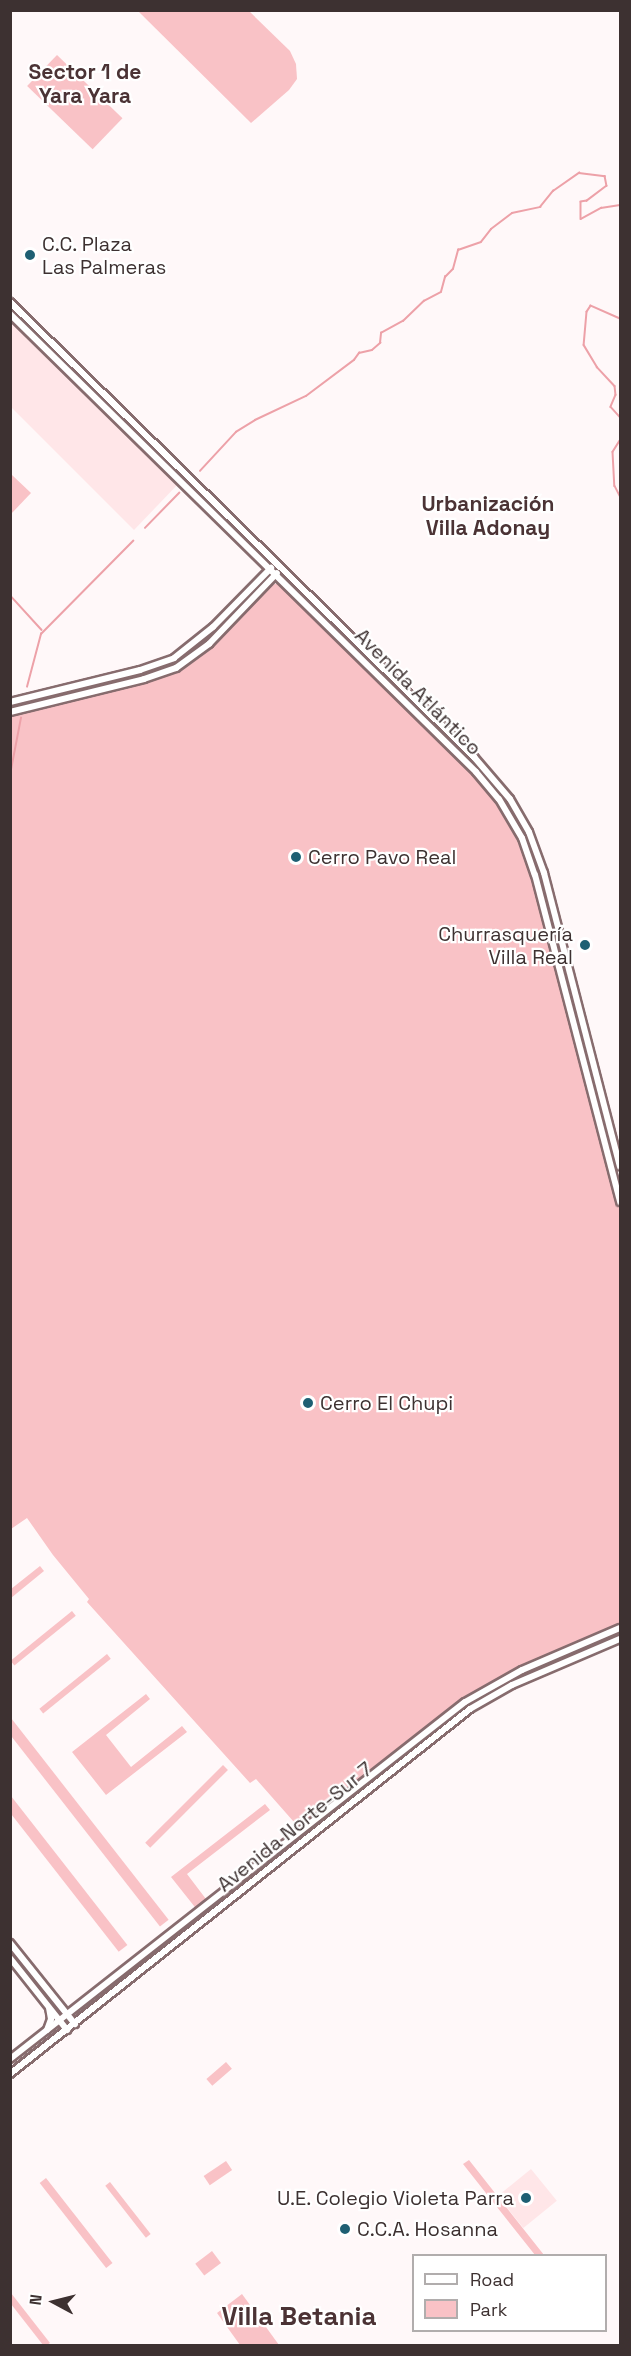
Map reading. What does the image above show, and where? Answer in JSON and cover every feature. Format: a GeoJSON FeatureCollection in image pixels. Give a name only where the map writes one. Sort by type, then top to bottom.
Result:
{"type":"FeatureCollection","features":[{"type":"Feature","properties":{"kind":"main road","name":"Avenida Atlántico"},"geometry":{"type":"LineString","coordinates":[[10,302],[492,775],[524,822],[544,873],[621,1166]]}},
{"type":"Feature","properties":{"kind":"main road","name":"Avenida Atlántico"},"geometry":{"type":"LineString","coordinates":[[10,314],[276,574],[476,772],[499,798],[514,823],[537,883],[621,1202]]}},
{"type":"Feature","properties":{"kind":"main road"},"geometry":{"type":"LineString","coordinates":[[261,560],[261,578]]}},
{"type":"Feature","properties":{"kind":"main road"},"geometry":{"type":"LineString","coordinates":[[10,702],[141,670],[174,658],[204,635],[276,563]]}},
{"type":"Feature","properties":{"kind":"main road"},"geometry":{"type":"LineString","coordinates":[[10,712],[144,679],[176,668],[209,644],[282,569]]}},
{"type":"Feature","properties":{"kind":"main road"},"geometry":{"type":"LineString","coordinates":[[265,587],[273,584],[286,585]]}},
{"type":"Feature","properties":{"kind":"main road","name":"Avenida Norte-Sur 7"},"geometry":{"type":"LineString","coordinates":[[10,2059],[465,1702],[522,1670],[621,1627]]}},
{"type":"Feature","properties":{"kind":"main road","name":"Avenida Norte-Sur 7"},"geometry":{"type":"LineString","coordinates":[[10,2074],[470,1709],[512,1685],[621,1639]]}},
{"type":"Feature","properties":{"kind":"main road"},"geometry":{"type":"LineString","coordinates":[[10,1943],[75,2024]]}},
{"type":"Feature","properties":{"kind":"main road"},"geometry":{"type":"LineString","coordinates":[[10,1958],[67,2030]]}},
{"type":"Feature","properties":{"kind":"main road"},"geometry":{"type":"LineString","coordinates":[[58,2002],[69,2006],[79,2005]]}},
{"type":"Feature","properties":{"kind":"main road"},"geometry":{"type":"LineString","coordinates":[[45,2032],[51,2019],[49,2008]]}},
{"type":"Feature","properties":{"kind":"shaded area"},"geometry":{"type":"Polygon","coordinates":[[[10,314],[181,481],[134,530],[11,407],[10,314]]]}},
{"type":"Feature","properties":{"kind":"shaded area","name":"U.E. Colegio Violeta Parra"},"geometry":{"type":"Polygon","coordinates":[[[531,2169],[557,2201],[523,2228],[498,2196],[531,2169]]]}},
{"type":"Feature","properties":{"kind":"green space"},"geometry":{"type":"Polygon","coordinates":[[[138,11],[249,11],[290,51],[296,64],[297,79],[289,90],[251,123],[138,11]]]}},
{"type":"Feature","properties":{"kind":"green space"},"geometry":{"type":"Polygon","coordinates":[[[57,55],[122,118],[93,149],[27,86],[57,55]]]}},
{"type":"Feature","properties":{"kind":"green space"},"geometry":{"type":"Polygon","coordinates":[[[12,475],[31,493],[11,514],[10,476],[12,475]]]}},
{"type":"Feature","properties":{"kind":"green space"},"geometry":{"type":"Polygon","coordinates":[[[281,583],[499,799],[531,863],[620,1202],[620,1625],[610,1633],[474,1695],[301,1830],[256,1779],[250,1783],[87,1602],[89,1599],[53,1555],[27,1518],[11,1529],[11,712],[144,679],[191,659],[269,585],[281,583]]]}},
{"type":"Feature","properties":{"kind":"green space"},"geometry":{"type":"Polygon","coordinates":[[[40,1566],[44,1571],[11,1598],[11,1589],[40,1566]]]}},
{"type":"Feature","properties":{"kind":"green space"},"geometry":{"type":"Polygon","coordinates":[[[72,1611],[76,1616],[14,1665],[11,1661],[72,1611]]]}},
{"type":"Feature","properties":{"kind":"green space"},"geometry":{"type":"Polygon","coordinates":[[[107,1654],[111,1659],[43,1713],[39,1709],[107,1654]]]}},
{"type":"Feature","properties":{"kind":"green space"},"geometry":{"type":"Polygon","coordinates":[[[146,1694],[150,1699],[106,1735],[131,1767],[182,1726],[187,1732],[106,1795],[72,1752],[146,1694]]]}},
{"type":"Feature","properties":{"kind":"green space"},"geometry":{"type":"Polygon","coordinates":[[[11,1718],[169,1920],[160,1927],[10,1735],[11,1718]]]}},
{"type":"Feature","properties":{"kind":"green space"},"geometry":{"type":"Polygon","coordinates":[[[223,1765],[228,1770],[150,1848],[145,1843],[223,1765]]]}},
{"type":"Feature","properties":{"kind":"green space"},"geometry":{"type":"Polygon","coordinates":[[[11,1796],[127,1945],[119,1952],[10,1813],[11,1796]]]}},
{"type":"Feature","properties":{"kind":"green space"},"geometry":{"type":"Polygon","coordinates":[[[265,1804],[270,1810],[187,1874],[209,1903],[198,1911],[171,1877],[265,1804]]]}},
{"type":"Feature","properties":{"kind":"green space"},"geometry":{"type":"Polygon","coordinates":[[[226,2062],[232,2069],[212,2086],[206,2079],[226,2062]]]}},
{"type":"Feature","properties":{"kind":"green space"},"geometry":{"type":"Polygon","coordinates":[[[469,2160],[543,2254],[534,2254],[463,2164],[469,2160]]]}},
{"type":"Feature","properties":{"kind":"green space"},"geometry":{"type":"Polygon","coordinates":[[[226,2161],[232,2170],[210,2185],[204,2176],[226,2161]]]}},
{"type":"Feature","properties":{"kind":"green space"},"geometry":{"type":"Polygon","coordinates":[[[46,2178],[112,2263],[106,2268],[40,2183],[46,2178]]]}},
{"type":"Feature","properties":{"kind":"green space"},"geometry":{"type":"Polygon","coordinates":[[[110,2182],[151,2234],[146,2238],[105,2186],[110,2182]]]}},
{"type":"Feature","properties":{"kind":"green space"},"geometry":{"type":"Polygon","coordinates":[[[212,2251],[221,2263],[204,2276],[195,2264],[212,2251]]]}},
{"type":"Feature","properties":{"kind":"green space"},"geometry":{"type":"Polygon","coordinates":[[[11,2293],[50,2343],[43,2345],[11,2304],[11,2293]]]}},
{"type":"Feature","properties":{"kind":"green space"},"geometry":{"type":"Polygon","coordinates":[[[242,2294],[279,2345],[240,2345],[217,2313],[242,2294]]]}},
{"type":"Feature","properties":{"kind":"waterway"},"geometry":{"type":"LineString","coordinates":[[200,471],[236,432],[255,420],[306,396],[354,360],[359,353],[372,350],[380,343],[381,333],[403,321],[424,301],[441,292],[445,277],[453,269],[458,250],[481,242],[491,229],[512,213],[540,207],[553,191],[579,173],[605,176],[607,186],[587,201],[581,202],[581,219],[601,208],[620,205]]}},
{"type":"Feature","properties":{"kind":"waterway"},"geometry":{"type":"LineString","coordinates":[[620,319],[591,306],[587,312],[584,345],[597,367],[615,386],[616,395],[611,407],[620,417]]}},
{"type":"Feature","properties":{"kind":"waterway"},"geometry":{"type":"LineString","coordinates":[[620,441],[613,452],[615,486],[620,496]]}},
{"type":"Feature","properties":{"kind":"waterway"},"geometry":{"type":"LineString","coordinates":[[145,528],[179,493]]}},
{"type":"Feature","properties":{"kind":"waterway"},"geometry":{"type":"LineString","coordinates":[[27,687],[41,634],[133,541]]}},
{"type":"Feature","properties":{"kind":"waterway"},"geometry":{"type":"LineString","coordinates":[[10,595],[42,630]]}},
{"type":"Feature","properties":{"kind":"waterway"},"geometry":{"type":"LineString","coordinates":[[10,775],[21,718]]}},
{"type":"Feature","properties":{"kind":"place","name":"C.C. Plaza Las Palmeras"},"geometry":{"type":"Point","coordinates":[30,255]}},
{"type":"Feature","properties":{"kind":"place","name":"Cerro Pavo Real"},"geometry":{"type":"Point","coordinates":[296,857]}},
{"type":"Feature","properties":{"kind":"place","name":"Churrasquería Villa Real"},"geometry":{"type":"Point","coordinates":[585,945]}},
{"type":"Feature","properties":{"kind":"place","name":"Cerro El Chupi"},"geometry":{"type":"Point","coordinates":[308,1403]}},
{"type":"Feature","properties":{"kind":"place","name":"U.E. Colegio Violeta Parra"},"geometry":{"type":"Point","coordinates":[526,2198]}},
{"type":"Feature","properties":{"kind":"place","name":"C.C.A. Hosanna"},"geometry":{"type":"Point","coordinates":[345,2229]}},
{"type":"Feature","properties":{"kind":"district","name":"Sector 1 de Yara Yara"},"geometry":{"type":"Point","coordinates":[85,84]}},
{"type":"Feature","properties":{"kind":"district","name":"Urbanización Villa Adonay"},"geometry":{"type":"Point","coordinates":[488,516]}},
{"type":"Feature","properties":{"kind":"district","name":"Villa Betania"},"geometry":{"type":"Point","coordinates":[299,2317]}}]}
